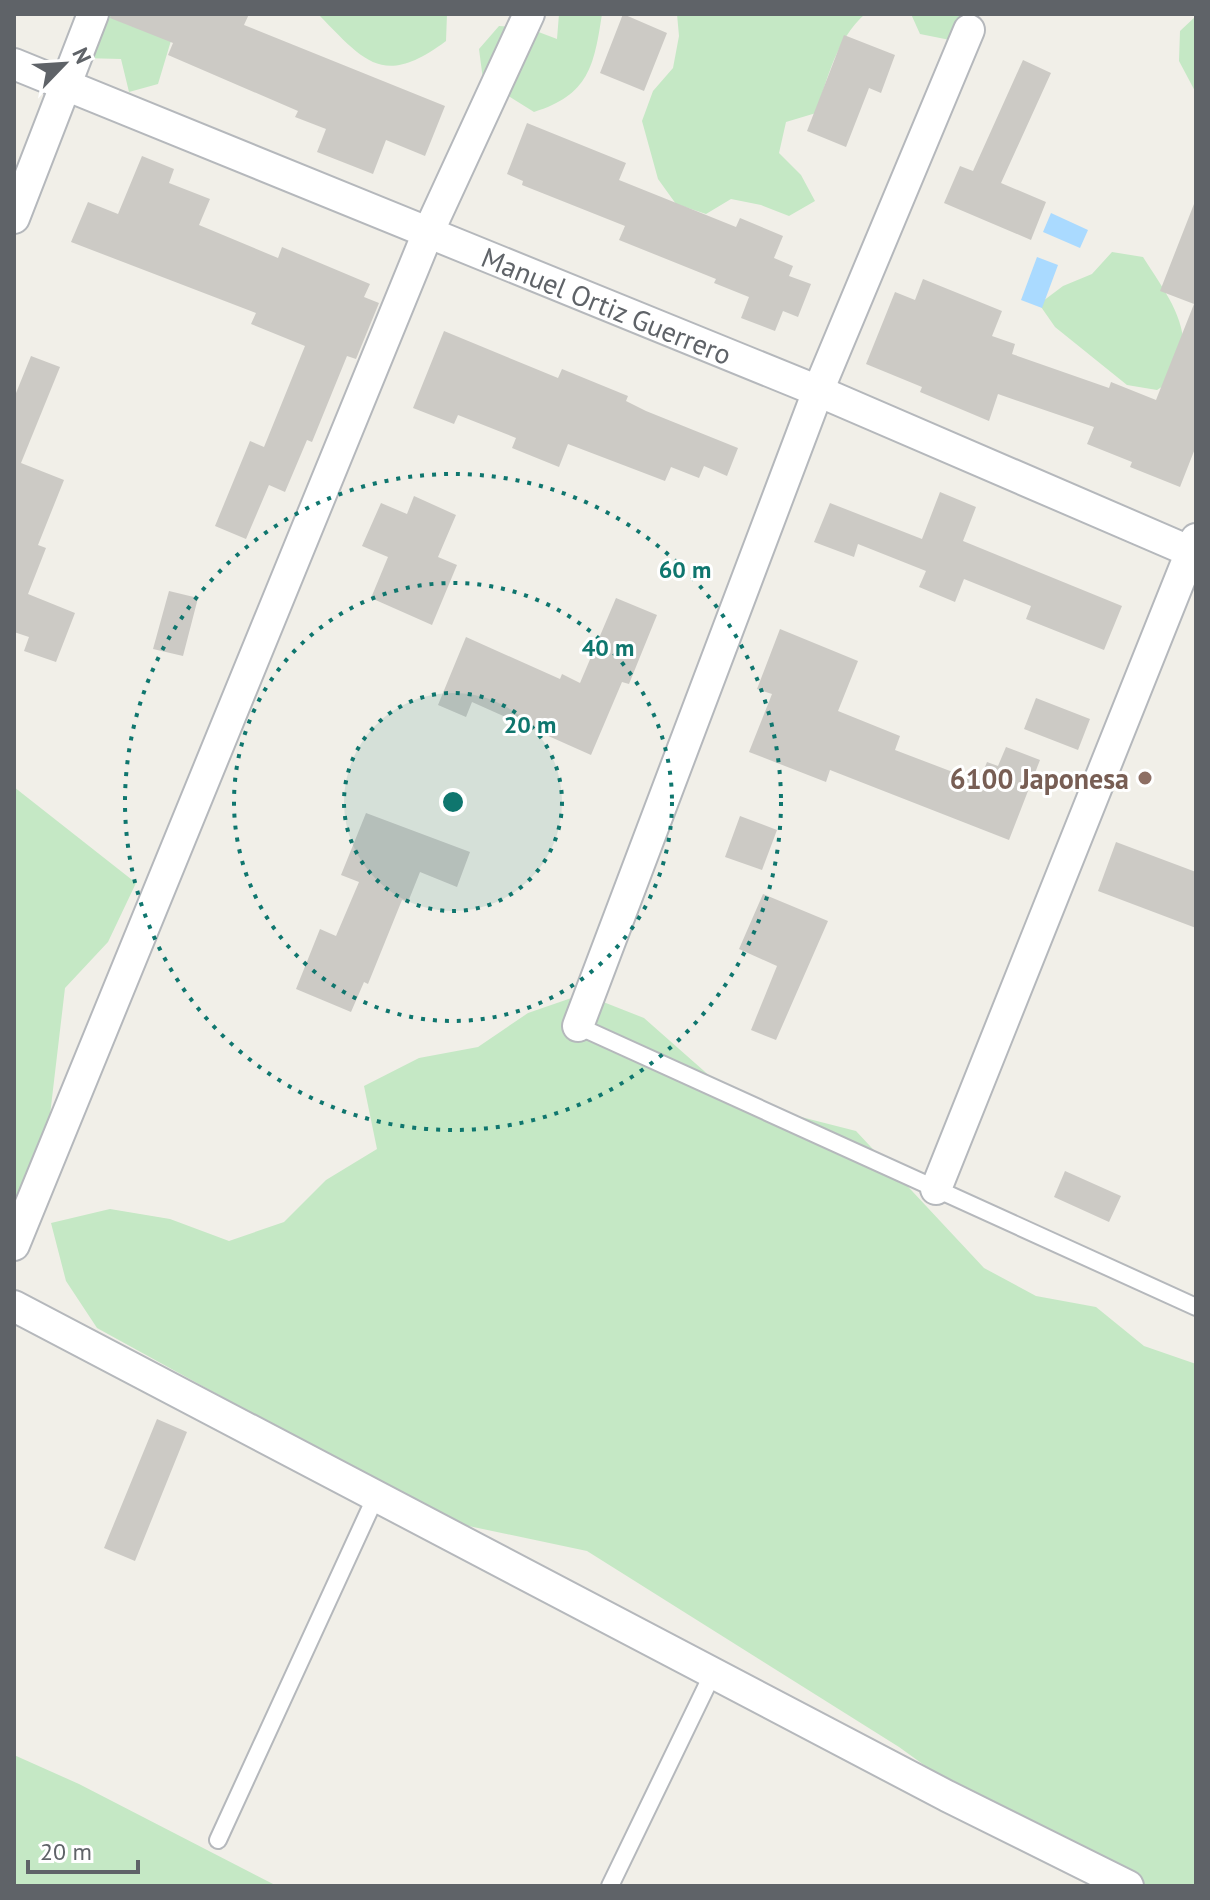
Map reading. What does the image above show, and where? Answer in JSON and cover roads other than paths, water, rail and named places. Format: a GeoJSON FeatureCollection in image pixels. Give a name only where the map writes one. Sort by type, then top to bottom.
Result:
{"type":"FeatureCollection","features":[{"type":"Feature","properties":{"kind":"street"},"geometry":{"type":"LineString","coordinates":[[14,218],[93,14]]}},
{"type":"Feature","properties":{"kind":"street"},"geometry":{"type":"LineString","coordinates":[[14,1245],[427,235],[529,14]]}},
{"type":"Feature","properties":{"kind":"street"},"geometry":{"type":"LineString","coordinates":[[578,1026],[818,391],[969,30]]}},
{"type":"Feature","properties":{"kind":"street","name":"Manuel Ortiz Guerrero"},"geometry":{"type":"LineString","coordinates":[[14,64],[427,235],[818,391],[1194,548]]}},
{"type":"Feature","properties":{"kind":"street"},"geometry":{"type":"LineString","coordinates":[[936,1189],[1194,548]]}},
{"type":"Feature","properties":{"kind":"street"},"geometry":{"type":"LineString","coordinates":[[14,1306],[1116,1884]]}},
{"type":"Feature","properties":{"kind":"lane"},"geometry":{"type":"LineString","coordinates":[[578,1026],[1196,1307]]}},
{"type":"Feature","properties":{"kind":"lane"},"geometry":{"type":"LineString","coordinates":[[218,1840],[376,1496]]}},
{"type":"Feature","properties":{"kind":"lane"},"geometry":{"type":"LineString","coordinates":[[610,1886],[713,1673]]}},
{"type":"Feature","properties":{"kind":"water"},"geometry":{"type":"Polygon","coordinates":[[[1051,213],[1088,230],[1080,248],[1043,232],[1051,213]]]}},
{"type":"Feature","properties":{"kind":"water"},"geometry":{"type":"Polygon","coordinates":[[[1037,257],[1058,265],[1042,308],[1021,300],[1037,257]]]}},
{"type":"Feature","properties":{"kind":"place","name":"6100 Japonesa"},"geometry":{"type":"Point","coordinates":[1145,778]}}]}
